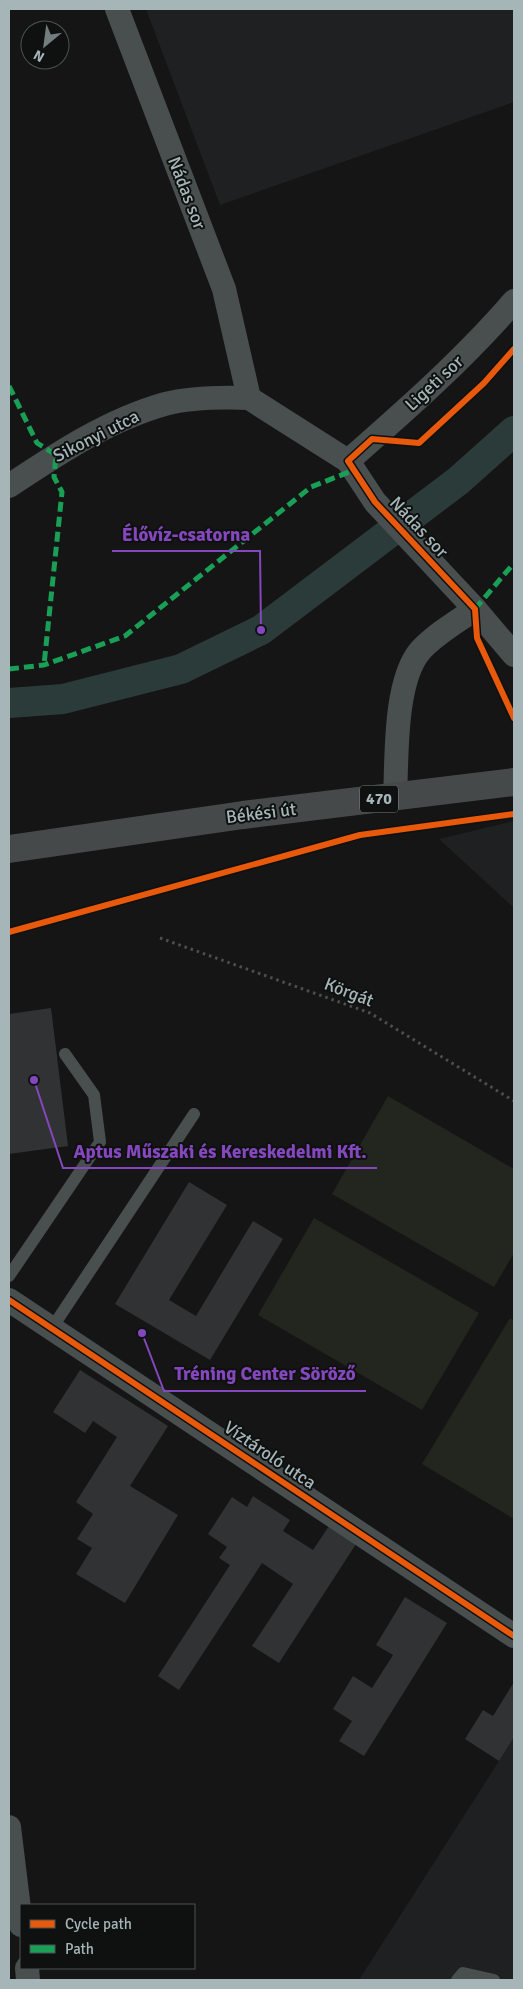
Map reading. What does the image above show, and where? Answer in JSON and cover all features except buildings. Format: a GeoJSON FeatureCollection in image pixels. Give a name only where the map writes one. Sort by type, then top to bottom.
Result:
{"type":"FeatureCollection","features":[{"type":"Feature","properties":{"kind":"main road","name":"Békési út"},"geometry":{"type":"LineString","coordinates":[[9,849],[243,815],[514,782]]}},
{"type":"Feature","properties":{"kind":"street","name":"Nádas sor"},"geometry":{"type":"LineString","coordinates":[[117,9],[224,289],[249,398],[348,461],[375,502],[475,609],[514,655]]}},
{"type":"Feature","properties":{"kind":"street","name":"Ligeti sor"},"geometry":{"type":"LineString","coordinates":[[348,461],[482,338],[514,301]]}},
{"type":"Feature","properties":{"kind":"street","name":"Sikonyi utca"},"geometry":{"type":"LineString","coordinates":[[9,486],[56,455],[119,420],[166,404],[213,397],[249,398]]}},
{"type":"Feature","properties":{"kind":"street"},"geometry":{"type":"LineString","coordinates":[[394,798],[402,692],[409,670],[420,652],[434,638],[475,609]]}},
{"type":"Feature","properties":{"kind":"street","name":"Víztároló utca"},"geometry":{"type":"LineString","coordinates":[[9,1300],[514,1636]]}},
{"type":"Feature","properties":{"kind":"street"},"geometry":{"type":"LineString","coordinates":[[9,1827],[20,1917]]}},
{"type":"Feature","properties":{"kind":"lane"},"geometry":{"type":"LineString","coordinates":[[9,1276],[100,1142],[94,1095],[66,1054]]}},
{"type":"Feature","properties":{"kind":"lane"},"geometry":{"type":"LineString","coordinates":[[52,1328],[194,1114]]}},
{"type":"Feature","properties":{"kind":"lane"},"geometry":{"type":"LineString","coordinates":[[457,1980],[463,1973],[494,1980]]}},
{"type":"Feature","properties":{"kind":"shaded area"},"geometry":{"type":"Polygon","coordinates":[[[146,9],[514,9],[514,102],[220,205],[146,9]]]}},
{"type":"Feature","properties":{"kind":"shaded area"},"geometry":{"type":"Polygon","coordinates":[[[514,821],[514,908],[439,839],[514,821]]]}},
{"type":"Feature","properties":{"kind":"shaded area"},"geometry":{"type":"Polygon","coordinates":[[[388,1096],[514,1169],[514,1253],[494,1287],[332,1194],[388,1096]]]}},
{"type":"Feature","properties":{"kind":"shaded area"},"geometry":{"type":"Polygon","coordinates":[[[314,1218],[479,1313],[422,1410],[258,1315],[314,1218]]]}},
{"type":"Feature","properties":{"kind":"shaded area"},"geometry":{"type":"Polygon","coordinates":[[[510,1318],[514,1321],[514,1519],[422,1464],[510,1318]]]}},
{"type":"Feature","properties":{"kind":"shaded area"},"geometry":{"type":"Polygon","coordinates":[[[514,1737],[514,1980],[359,1980],[499,1761],[514,1737]]]}},
{"type":"Feature","properties":{"kind":"waterway"},"geometry":{"type":"LineString","coordinates":[[9,703],[63,699],[181,669],[261,630],[458,481],[514,431]]}},
{"type":"Feature","properties":{"kind":"marked path"},"geometry":{"type":"LineString","coordinates":[[9,386],[37,443],[56,455],[54,477],[62,492],[44,665]]}},
{"type":"Feature","properties":{"kind":"marked path"},"geometry":{"type":"LineString","coordinates":[[9,669],[44,665],[125,636],[311,487],[354,470]]}},
{"type":"Feature","properties":{"kind":"marked path"},"geometry":{"type":"LineString","coordinates":[[475,609],[514,563]]}},
{"type":"Feature","properties":{"kind":"cycle path"},"geometry":{"type":"LineString","coordinates":[[514,349],[484,383],[419,443],[372,439],[348,461],[375,502],[475,609],[477,638],[514,718]]}},
{"type":"Feature","properties":{"kind":"cycle path"},"geometry":{"type":"LineString","coordinates":[[9,932],[360,835],[514,814]]}},
{"type":"Feature","properties":{"kind":"cycle path"},"geometry":{"type":"LineString","coordinates":[[9,1300],[514,1636]]}},
{"type":"Feature","properties":{"kind":"place","name":"Élővíz-csatorna"},"geometry":{"type":"Point","coordinates":[261,630]}},
{"type":"Feature","properties":{"kind":"place","name":"Aptus Műszaki és Kereskedelmi Kft."},"geometry":{"type":"Point","coordinates":[34,1080]}},
{"type":"Feature","properties":{"kind":"place","name":"Tréning Center Söröző"},"geometry":{"type":"Point","coordinates":[142,1333]}}]}
